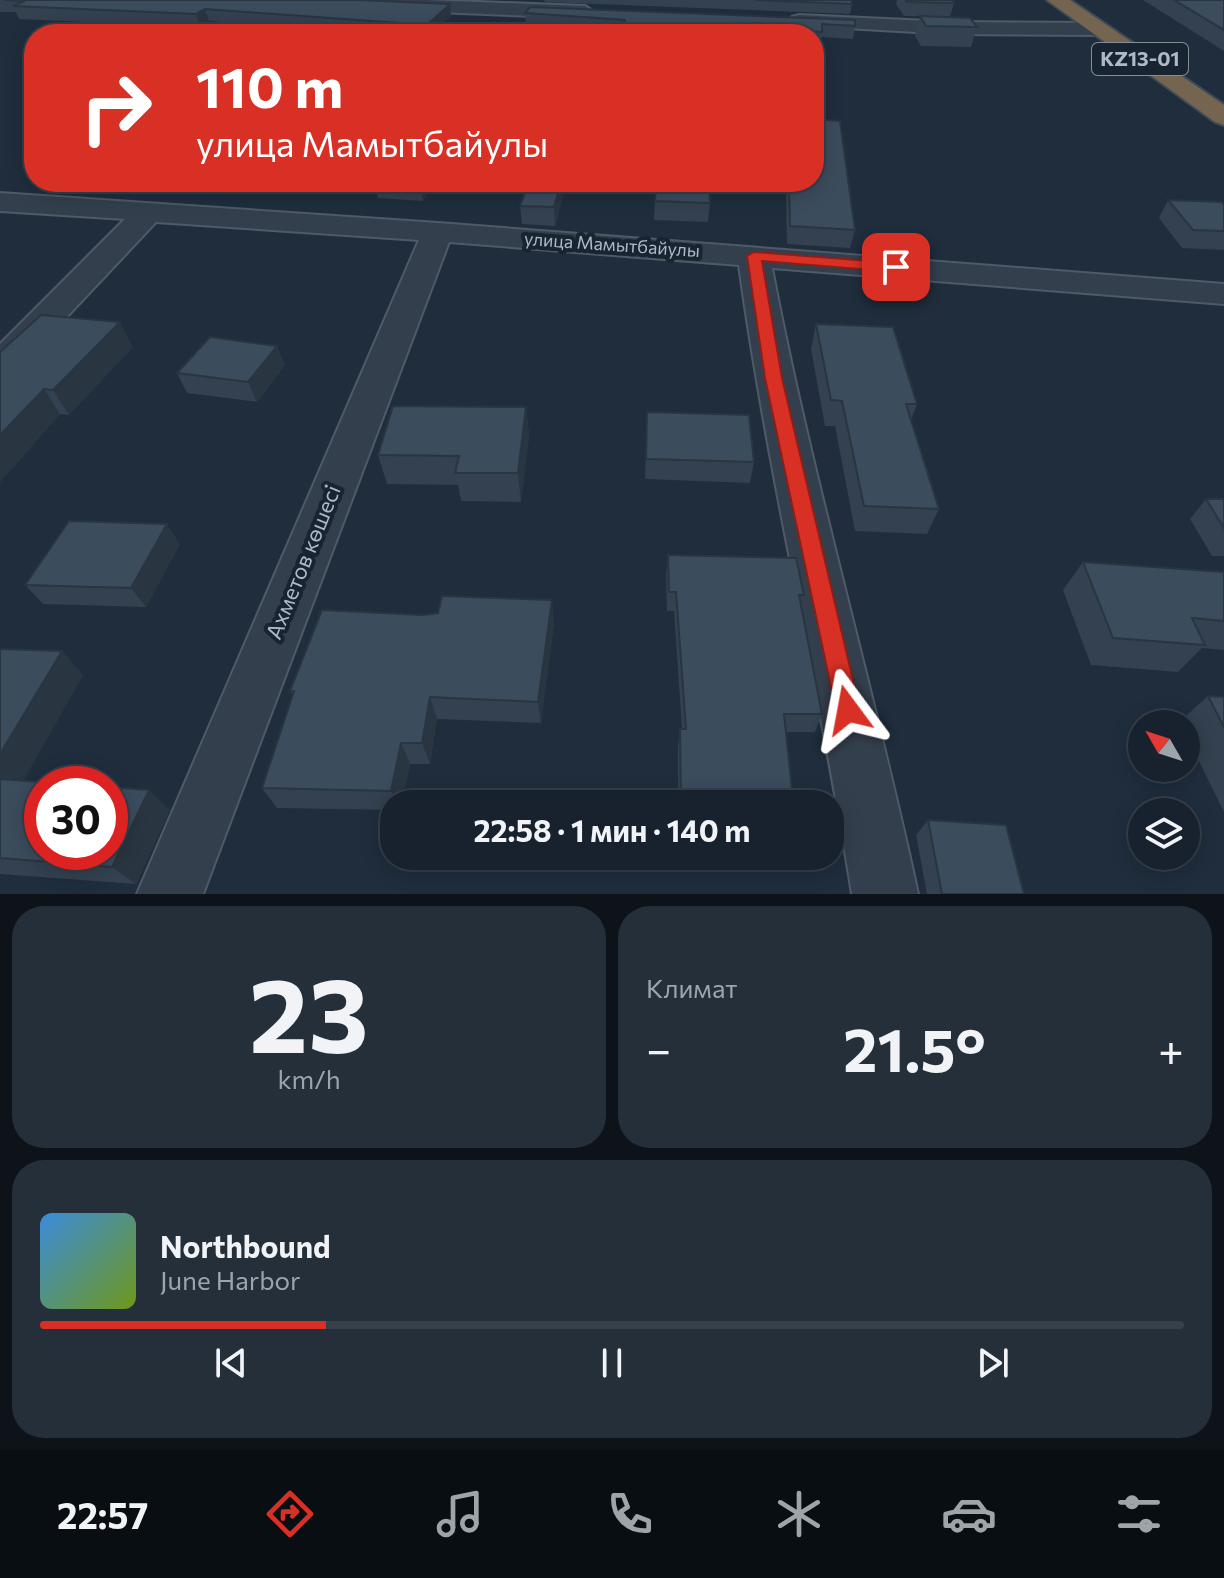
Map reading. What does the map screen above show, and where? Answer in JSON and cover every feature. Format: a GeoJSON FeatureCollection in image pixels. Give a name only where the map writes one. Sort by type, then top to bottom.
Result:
{"type":"FeatureCollection","features":[{"type":"Feature","properties":{"kind":"highway","name":"KZ13-01"},"geometry":{"type":"LineString","coordinates":[[1057,0],[1224,117]]}},
{"type":"Feature","properties":{"kind":"street"},"geometry":{"type":"LineString","coordinates":[[287,0],[603,13]]}},
{"type":"Feature","properties":{"kind":"street"},"geometry":{"type":"LineString","coordinates":[[777,20],[951,28],[1098,29]]}},
{"type":"Feature","properties":{"kind":"street","name":"улица Мамытбайулы"},"geometry":{"type":"LineString","coordinates":[[0,202],[438,232],[1224,294]]}},
{"type":"Feature","properties":{"kind":"street"},"geometry":{"type":"LineString","coordinates":[[0,366],[150,211]]}},
{"type":"Feature","properties":{"kind":"street","name":"Ахметов көшесі"},"geometry":{"type":"LineString","coordinates":[[170,894],[438,232]]}},
{"type":"Feature","properties":{"kind":"street"},"geometry":{"type":"LineString","coordinates":[[754,256],[774,378],[862,770],[885,894]]}},
{"type":"Feature","properties":{"kind":"building"},"geometry":{"type":"Polygon","coordinates":[[[5,0],[359,0],[450,4],[428,24],[413,24],[205,9],[196,14],[13,6],[25,1],[5,0]]]}},
{"type":"Feature","properties":{"kind":"building"},"geometry":{"type":"Polygon","coordinates":[[[755,0],[851,0],[852,4],[755,0]]]}},
{"type":"Feature","properties":{"kind":"building"},"geometry":{"type":"Polygon","coordinates":[[[952,0],[954,3],[907,2],[952,0]]]}},
{"type":"Feature","properties":{"kind":"building"},"geometry":{"type":"Polygon","coordinates":[[[1174,0],[1224,0],[1224,30],[1174,0]]]}},
{"type":"Feature","properties":{"kind":"building"},"geometry":{"type":"Polygon","coordinates":[[[530,7],[855,20],[855,26],[624,24],[625,20],[525,13],[530,7]]]}},
{"type":"Feature","properties":{"kind":"building"},"geometry":{"type":"Polygon","coordinates":[[[920,16],[970,18],[977,27],[926,26],[920,16]]]}},
{"type":"Feature","properties":{"kind":"building"},"geometry":{"type":"Polygon","coordinates":[[[824,120],[840,121],[855,230],[790,226],[789,192],[824,192],[824,120]]]}},
{"type":"Feature","properties":{"kind":"building"},"geometry":{"type":"Polygon","coordinates":[[[525,192],[558,192],[554,207],[520,206],[525,192]]]}},
{"type":"Feature","properties":{"kind":"building"},"geometry":{"type":"Polygon","coordinates":[[[655,192],[709,192],[710,203],[655,201],[655,192]]]}},
{"type":"Feature","properties":{"kind":"building"},"geometry":{"type":"Polygon","coordinates":[[[1168,200],[1222,202],[1224,231],[1193,230],[1168,200]]]}},
{"type":"Feature","properties":{"kind":"building"},"geometry":{"type":"Polygon","coordinates":[[[41,315],[120,322],[53,390],[44,389],[0,435],[0,352],[41,315]]]}},
{"type":"Feature","properties":{"kind":"building"},"geometry":{"type":"Polygon","coordinates":[[[816,324],[893,327],[917,404],[906,404],[939,509],[864,506],[842,401],[831,400],[816,324]]]}},
{"type":"Feature","properties":{"kind":"building"},"geometry":{"type":"Polygon","coordinates":[[[210,337],[277,346],[248,382],[177,373],[210,337]]]}},
{"type":"Feature","properties":{"kind":"building"},"geometry":{"type":"Polygon","coordinates":[[[393,406],[526,407],[518,473],[455,473],[459,456],[378,455],[393,406]]]}},
{"type":"Feature","properties":{"kind":"building"},"geometry":{"type":"Polygon","coordinates":[[[647,412],[749,415],[754,462],[646,459],[647,412]]]}},
{"type":"Feature","properties":{"kind":"building"},"geometry":{"type":"Polygon","coordinates":[[[1206,499],[1224,499],[1224,528],[1206,499]]]}},
{"type":"Feature","properties":{"kind":"building"},"geometry":{"type":"Polygon","coordinates":[[[69,521],[167,524],[131,588],[25,585],[69,521]]]}},
{"type":"Feature","properties":{"kind":"building"},"geometry":{"type":"Polygon","coordinates":[[[668,555],[796,558],[804,595],[799,595],[822,714],[784,714],[792,790],[681,790],[680,729],[686,729],[676,592],[669,592],[668,555]]]}},
{"type":"Feature","properties":{"kind":"building"},"geometry":{"type":"Polygon","coordinates":[[[1083,562],[1224,572],[1224,621],[1192,618],[1205,645],[1113,638],[1083,562]]]}},
{"type":"Feature","properties":{"kind":"building"},"geometry":{"type":"Polygon","coordinates":[[[442,596],[552,600],[538,702],[430,697],[422,743],[401,743],[391,790],[262,788],[294,691],[290,691],[322,610],[422,615],[438,613],[442,596]]]}},
{"type":"Feature","properties":{"kind":"building"},"geometry":{"type":"Polygon","coordinates":[[[0,649],[62,651],[0,754],[0,649]]]}},
{"type":"Feature","properties":{"kind":"building"},"geometry":{"type":"Polygon","coordinates":[[[1208,696],[1224,697],[1224,727],[1208,696]]]}},
{"type":"Feature","properties":{"kind":"building"},"geometry":{"type":"Polygon","coordinates":[[[0,779],[24,781],[24,860],[0,858],[0,779]]]}},
{"type":"Feature","properties":{"kind":"building"},"geometry":{"type":"Polygon","coordinates":[[[128,788],[149,790],[128,834],[128,788]]]}},
{"type":"Feature","properties":{"kind":"building"},"geometry":{"type":"Polygon","coordinates":[[[928,820],[1006,825],[1024,894],[942,894],[928,820]]]}},
{"type":"Feature","properties":{"kind":"route"},"geometry":{"type":"LineString","coordinates":[[848,710],[774,378],[754,256],[896,267]]}}]}
